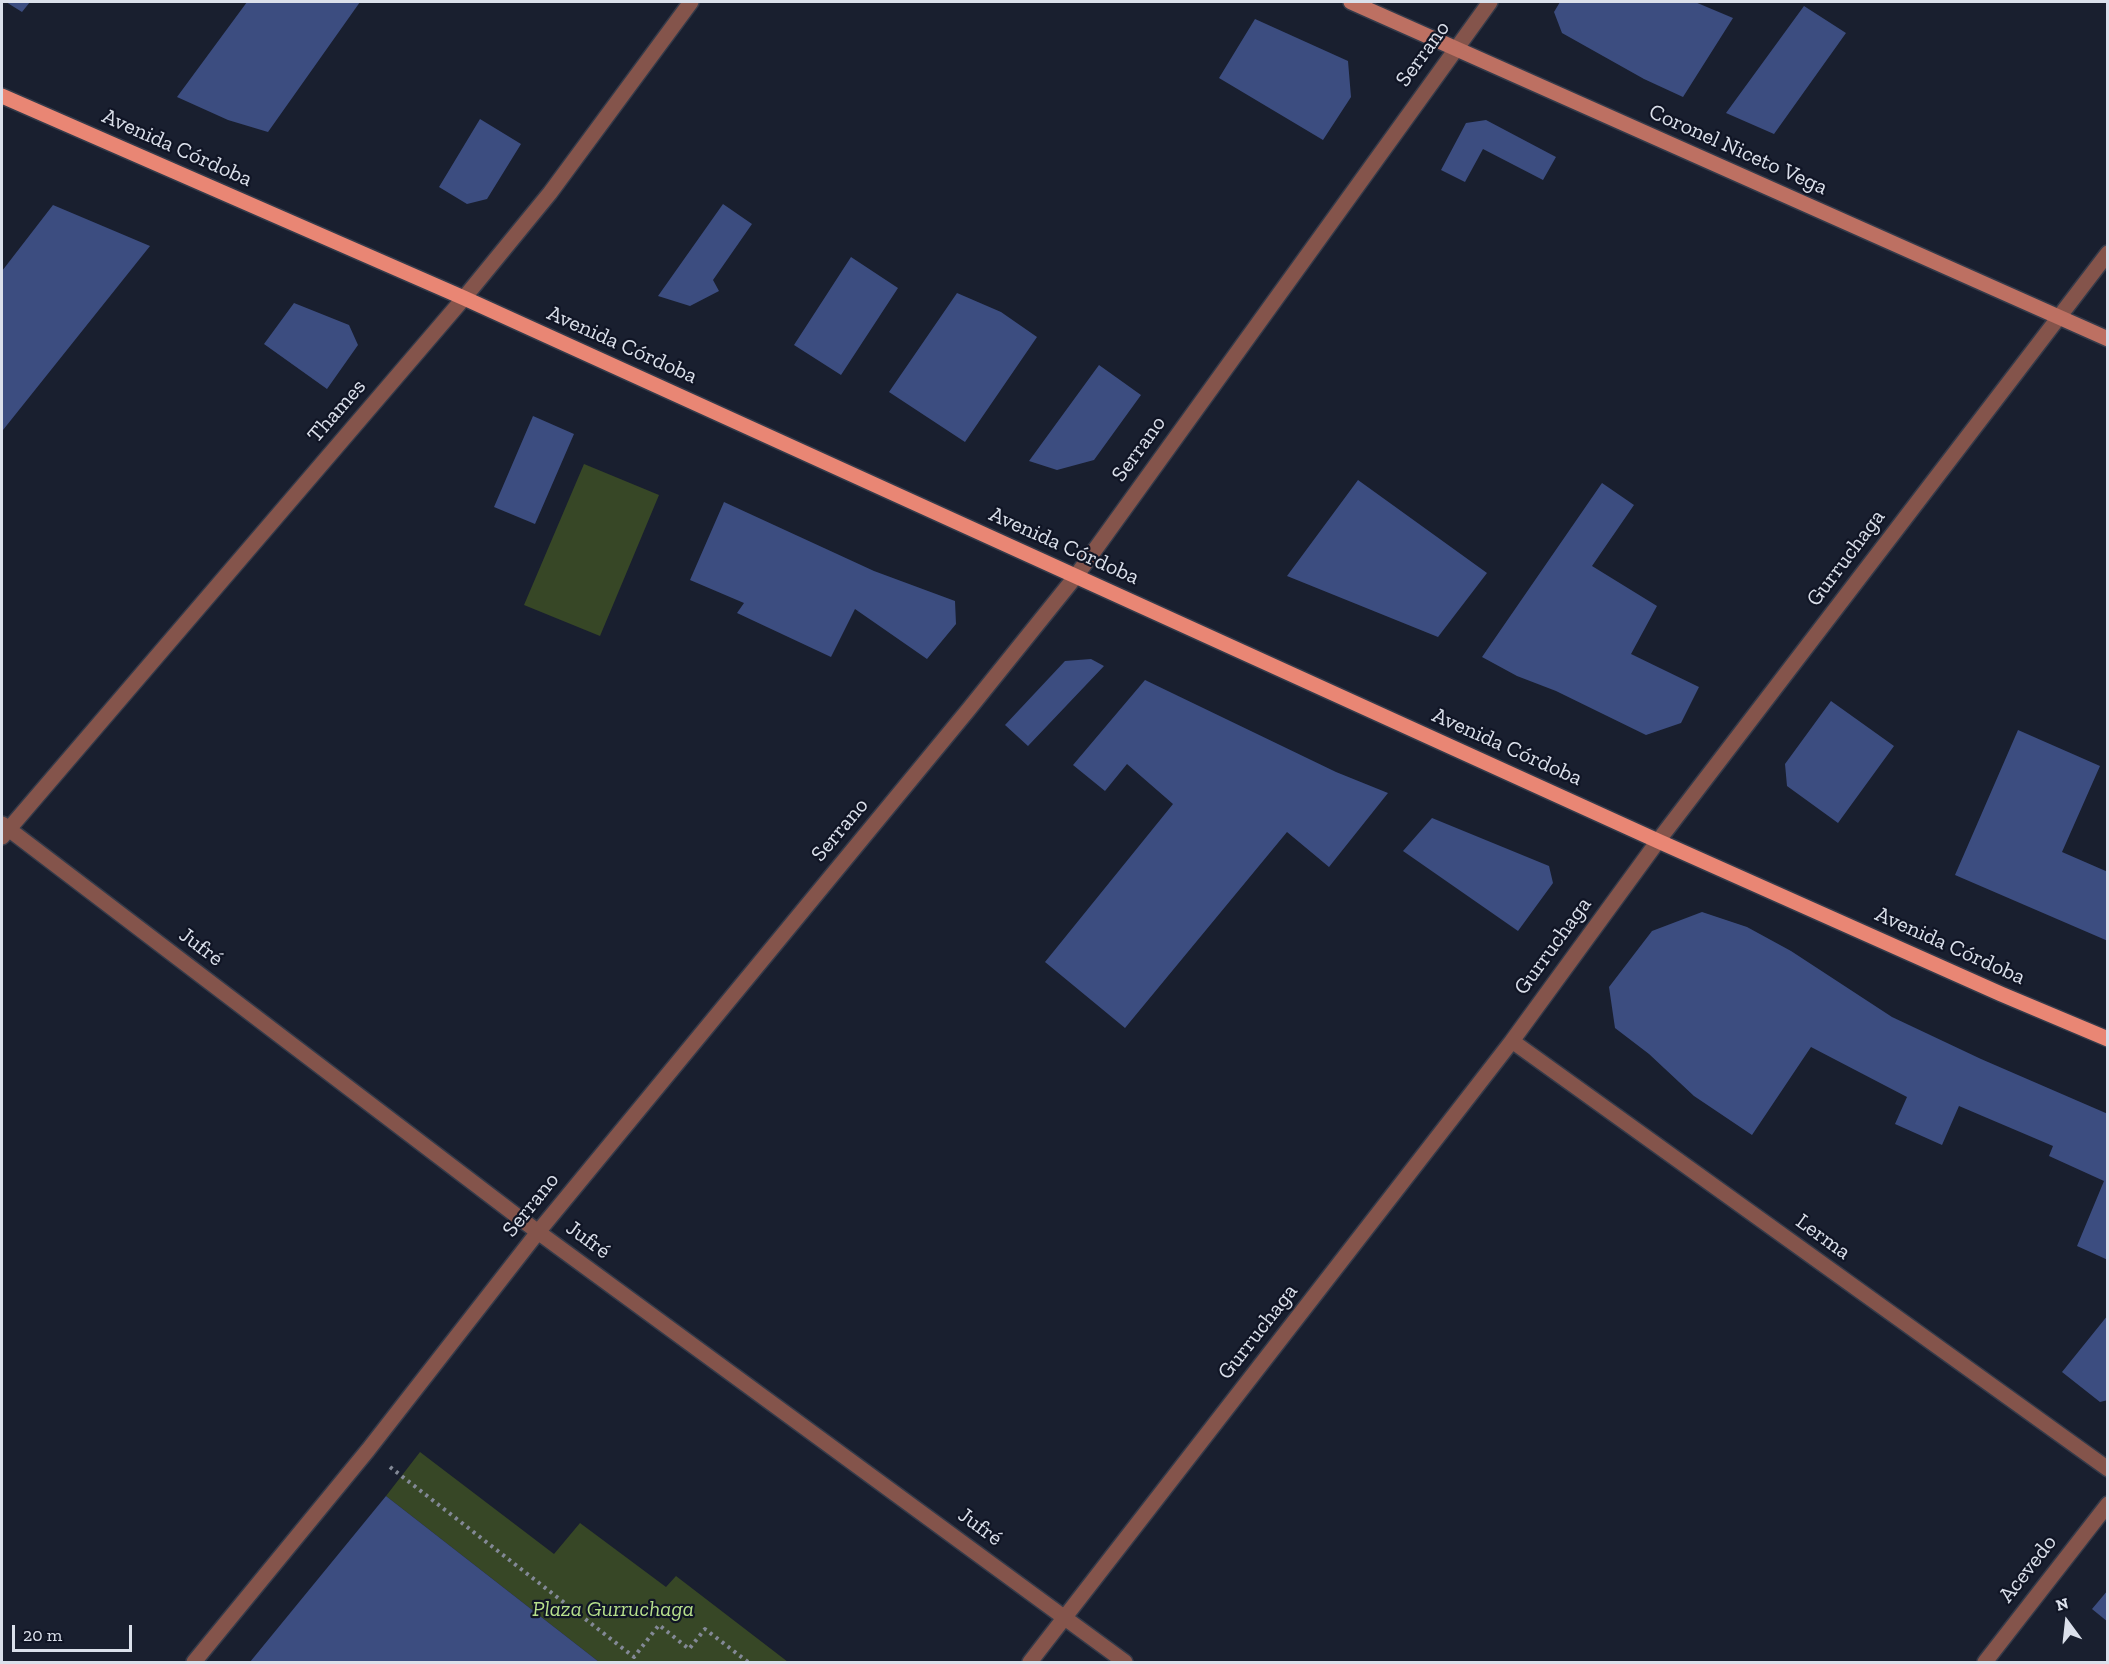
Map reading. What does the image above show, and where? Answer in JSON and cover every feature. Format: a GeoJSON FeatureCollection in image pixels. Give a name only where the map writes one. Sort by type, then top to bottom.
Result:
{"type":"FeatureCollection","features":[{"type":"Feature","properties":{"kind":"main road","name":"Avenida Córdoba"},"geometry":{"type":"LineString","coordinates":[[2,96],[464,298],[1658,840],[2001,994],[2108,1039]]}},
{"type":"Feature","properties":{"kind":"street","name":"Thames"},"geometry":{"type":"LineString","coordinates":[[4,830],[464,298],[550,192],[691,2]]}},
{"type":"Feature","properties":{"kind":"street","name":"Coronel Niceto Vega"},"geometry":{"type":"LineString","coordinates":[[1351,2],[2108,339]]}},
{"type":"Feature","properties":{"kind":"street","name":"Serrano"},"geometry":{"type":"LineString","coordinates":[[194,1662],[368,1450],[538,1232],[962,718],[1076,576],[1490,2]]}},
{"type":"Feature","properties":{"kind":"street","name":"Gurruchaga"},"geometry":{"type":"LineString","coordinates":[[1030,1662],[1512,1041],[1658,840],[2108,253]]}},
{"type":"Feature","properties":{"kind":"street","name":"Jufré"},"geometry":{"type":"LineString","coordinates":[[4,830],[538,1232],[1125,1662]]}},
{"type":"Feature","properties":{"kind":"street","name":"Lerma"},"geometry":{"type":"LineString","coordinates":[[1512,1041],[2108,1469]]}},
{"type":"Feature","properties":{"kind":"street","name":"Acevedo"},"geometry":{"type":"LineString","coordinates":[[1985,1662],[2108,1504]]}},
{"type":"Feature","properties":{"kind":"path"},"geometry":{"type":"LineString","coordinates":[[368,1450],[634,1656],[658,1625],[689,1649],[705,1629],[748,1662]]}},
{"type":"Feature","properties":{"kind":"green space"},"geometry":{"type":"Polygon","coordinates":[[[584,464],[659,495],[600,636],[524,605],[584,464]]]}},
{"type":"Feature","properties":{"kind":"green space","name":"Plaza Gurruchaga"},"geometry":{"type":"Polygon","coordinates":[[[420,1452],[554,1554],[580,1523],[666,1587],[676,1576],[788,1662],[599,1662],[386,1496],[420,1452]]]}},
{"type":"Feature","properties":{"kind":"building"},"geometry":{"type":"Polygon","coordinates":[[[6,2],[30,2],[22,12],[6,2]]]}},
{"type":"Feature","properties":{"kind":"building"},"geometry":{"type":"Polygon","coordinates":[[[247,2],[360,2],[268,132],[228,120],[177,97],[247,2]]]}},
{"type":"Feature","properties":{"kind":"building"},"geometry":{"type":"Polygon","coordinates":[[[1560,2],[1695,2],[1733,18],[1683,97],[1644,79],[1562,33],[1554,12],[1560,2]]]}},
{"type":"Feature","properties":{"kind":"building"},"geometry":{"type":"Polygon","coordinates":[[[1804,6],[1846,33],[1774,134],[1726,113],[1804,6]]]}},
{"type":"Feature","properties":{"kind":"building"},"geometry":{"type":"Polygon","coordinates":[[[1255,19],[1348,61],[1351,97],[1323,140],[1219,78],[1255,19]]]}},
{"type":"Feature","properties":{"kind":"building"},"geometry":{"type":"Polygon","coordinates":[[[480,119],[521,144],[487,199],[467,204],[439,187],[480,119]]]}},
{"type":"Feature","properties":{"kind":"building"},"geometry":{"type":"Polygon","coordinates":[[[1486,120],[1556,157],[1543,180],[1483,149],[1465,182],[1441,170],[1466,123],[1486,120]]]}},
{"type":"Feature","properties":{"kind":"building"},"geometry":{"type":"Polygon","coordinates":[[[723,204],[752,224],[713,280],[719,291],[690,306],[658,296],[723,204]]]}},
{"type":"Feature","properties":{"kind":"building"},"geometry":{"type":"Polygon","coordinates":[[[53,205],[150,246],[3,430],[2,271],[53,205]]]}},
{"type":"Feature","properties":{"kind":"building"},"geometry":{"type":"Polygon","coordinates":[[[851,257],[898,288],[841,375],[794,345],[851,257]]]}},
{"type":"Feature","properties":{"kind":"building"},"geometry":{"type":"Polygon","coordinates":[[[957,293],[1001,312],[1037,337],[965,442],[889,392],[957,293]]]}},
{"type":"Feature","properties":{"kind":"building"},"geometry":{"type":"Polygon","coordinates":[[[294,303],[349,325],[358,345],[327,389],[264,344],[294,303]]]}},
{"type":"Feature","properties":{"kind":"building"},"geometry":{"type":"Polygon","coordinates":[[[1099,365],[1141,395],[1094,460],[1057,470],[1029,461],[1099,365]]]}},
{"type":"Feature","properties":{"kind":"building"},"geometry":{"type":"Polygon","coordinates":[[[533,416],[574,434],[535,524],[494,507],[533,416]]]}},
{"type":"Feature","properties":{"kind":"building"},"geometry":{"type":"Polygon","coordinates":[[[1358,480],[1487,573],[1438,637],[1287,576],[1358,480]]]}},
{"type":"Feature","properties":{"kind":"building"},"geometry":{"type":"Polygon","coordinates":[[[1602,483],[1634,505],[1592,566],[1657,606],[1631,654],[1699,687],[1681,723],[1646,735],[1556,691],[1517,676],[1482,657],[1602,483]]]}},
{"type":"Feature","properties":{"kind":"building"},"geometry":{"type":"Polygon","coordinates":[[[724,502],[874,571],[955,601],[956,624],[927,659],[855,609],[831,657],[737,613],[744,603],[690,580],[724,502]]]}},
{"type":"Feature","properties":{"kind":"building"},"geometry":{"type":"Polygon","coordinates":[[[1091,659],[1104,666],[1028,746],[1005,725],[1065,661],[1091,659]]]}},
{"type":"Feature","properties":{"kind":"building"},"geometry":{"type":"Polygon","coordinates":[[[1145,680],[1336,772],[1388,793],[1329,867],[1287,832],[1125,1028],[1045,962],[1173,804],[1127,764],[1105,791],[1073,765],[1145,680]]]}},
{"type":"Feature","properties":{"kind":"building"},"geometry":{"type":"Polygon","coordinates":[[[1831,701],[1894,746],[1838,823],[1787,786],[1785,764],[1831,701]]]}},
{"type":"Feature","properties":{"kind":"building"},"geometry":{"type":"Polygon","coordinates":[[[2018,730],[2100,766],[2062,852],[2108,872],[2108,941],[1955,875],[2018,730]]]}},
{"type":"Feature","properties":{"kind":"building"},"geometry":{"type":"Polygon","coordinates":[[[1432,818],[1549,866],[1553,883],[1518,931],[1403,851],[1432,818]]]}},
{"type":"Feature","properties":{"kind":"building"},"geometry":{"type":"Polygon","coordinates":[[[1702,912],[1747,927],[1791,951],[1892,1017],[1981,1059],[2108,1114],[2108,1260],[2077,1246],[2104,1181],[2049,1156],[2053,1146],[1959,1106],[1942,1145],[1895,1124],[1907,1097],[1811,1047],[1752,1135],[1694,1096],[1649,1054],[1615,1028],[1609,987],[1652,931],[1702,912]]]}},
{"type":"Feature","properties":{"kind":"building"},"geometry":{"type":"Polygon","coordinates":[[[2108,1315],[2108,1400],[2100,1402],[2062,1372],[2108,1315]]]}},
{"type":"Feature","properties":{"kind":"building"},"geometry":{"type":"Polygon","coordinates":[[[386,1496],[599,1662],[250,1662],[386,1496]]]}},
{"type":"Feature","properties":{"kind":"building"},"geometry":{"type":"Polygon","coordinates":[[[2108,1590],[2108,1622],[2092,1609],[2108,1590]]]}}]}
